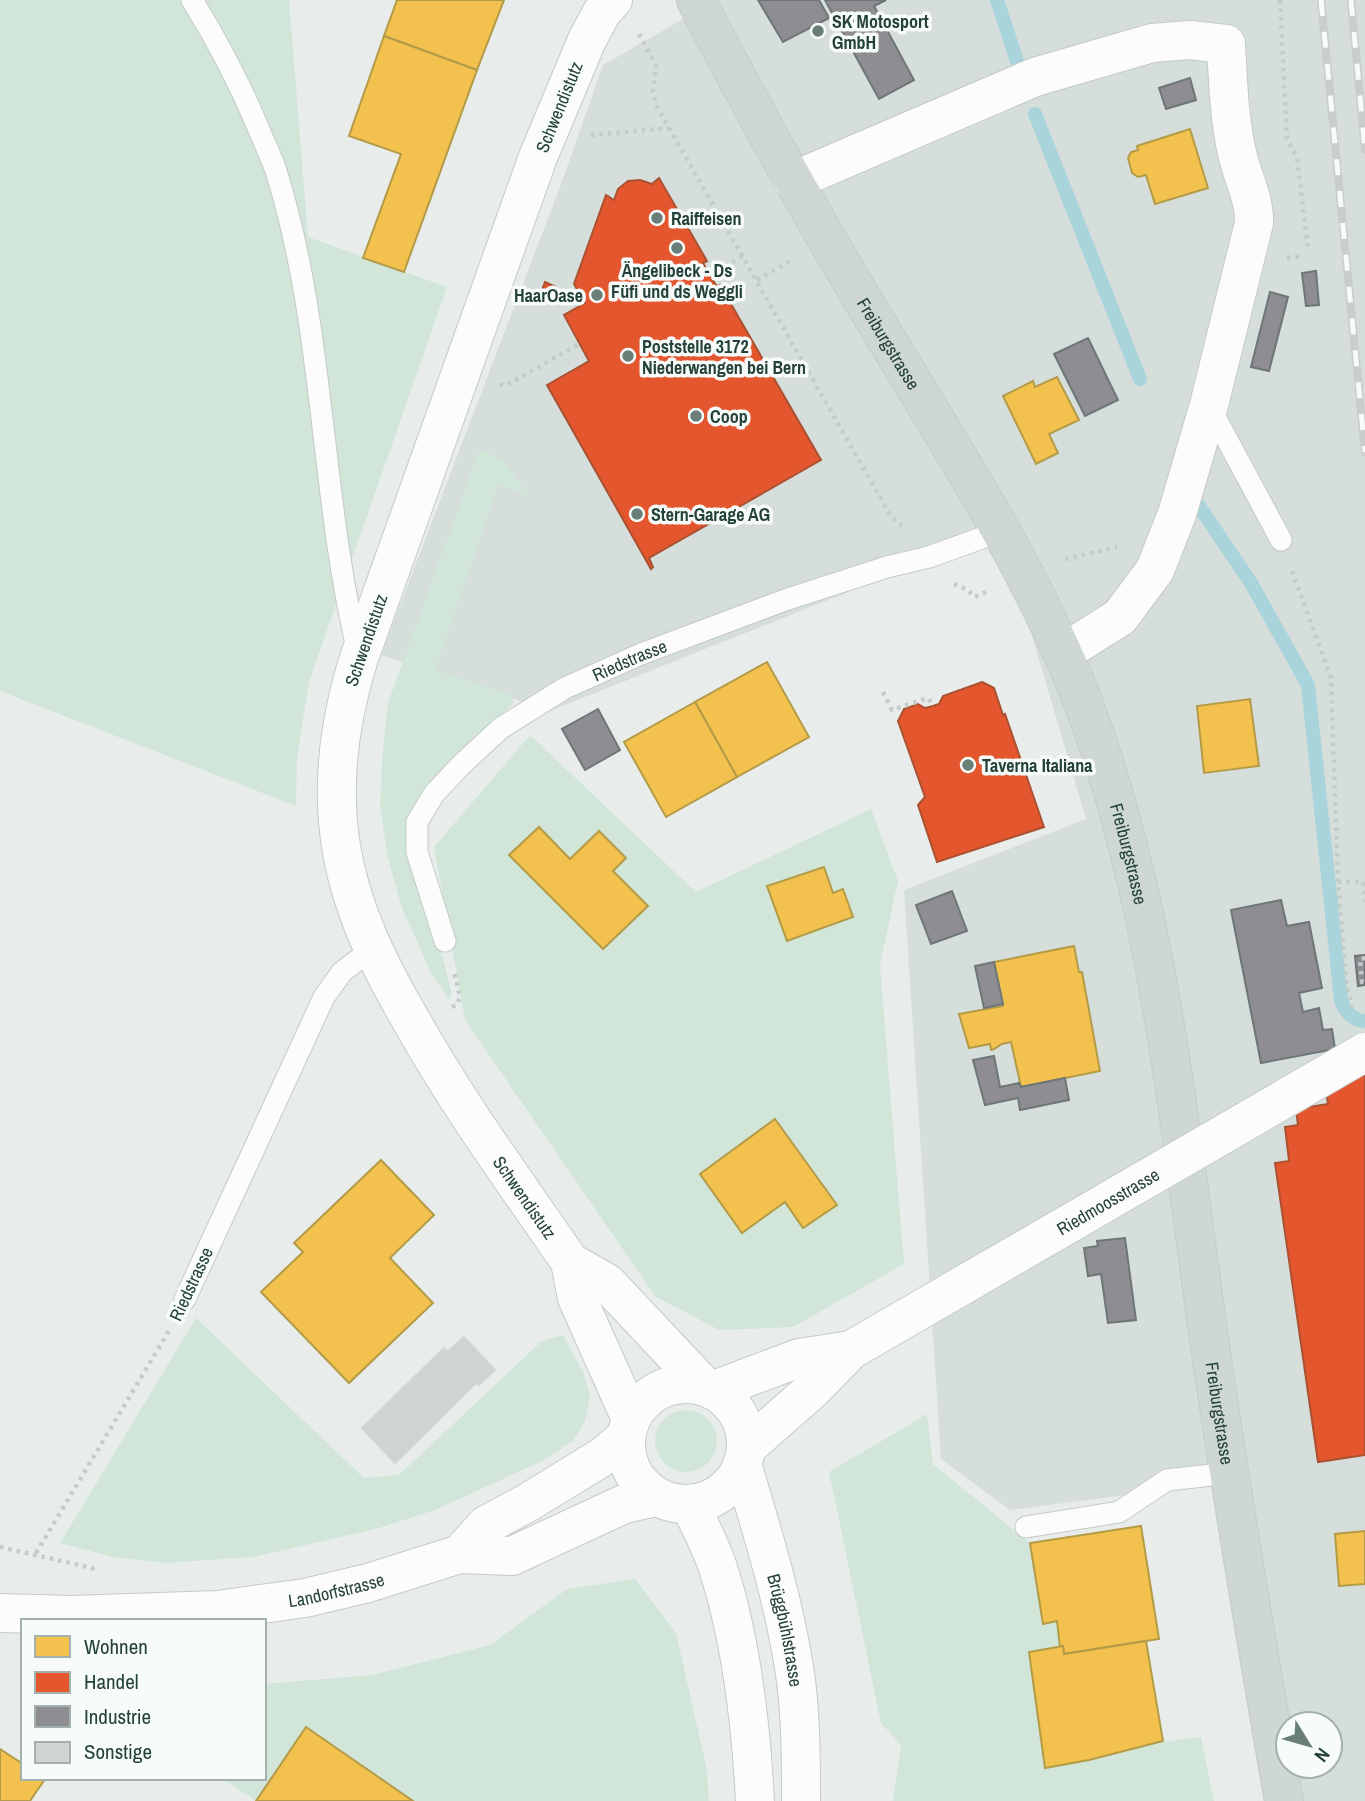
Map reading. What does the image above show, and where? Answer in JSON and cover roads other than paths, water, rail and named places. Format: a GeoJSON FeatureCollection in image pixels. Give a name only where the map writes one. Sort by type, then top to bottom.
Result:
{"type":"FeatureCollection","features":[{"type":"Feature","properties":{"kind":"main road","name":"Schwendistutz"},"geometry":{"type":"LineString","coordinates":[[613,0],[602,12],[587,40],[538,157],[359,658],[342,722],[338,800],[346,873],[372,949],[442,1074],[570,1262],[577,1298],[628,1428]]}},
{"type":"Feature","properties":{"kind":"main road","name":"Freiburgstrasse"},"geometry":{"type":"LineString","coordinates":[[696,0],[793,181],[1001,531],[1043,608],[1104,762],[1118,808],[1157,983],[1188,1180],[1211,1353],[1284,1801]]}},
{"type":"Feature","properties":{"kind":"main road"},"geometry":{"type":"LineString","coordinates":[[793,181],[1035,78],[1086,61],[1152,43],[1191,40],[1226,44],[1230,113],[1237,155],[1254,212],[1254,223],[1209,405],[1177,514],[1155,570],[1121,617],[1063,653]]}},
{"type":"Feature","properties":{"kind":"main road","name":"Riedmoosstrasse"},"geometry":{"type":"LineString","coordinates":[[744,1456],[851,1350],[958,1288],[1363,1034]]}},
{"type":"Feature","properties":{"kind":"main road","name":"Schwendistutz"},"geometry":{"type":"LineString","coordinates":[[570,1262],[607,1283],[709,1388]]}},
{"type":"Feature","properties":{"kind":"main road","name":"Riedmoosstrasse"},"geometry":{"type":"LineString","coordinates":[[709,1388],[799,1358],[851,1350]]}},
{"type":"Feature","properties":{"kind":"main road"},"geometry":{"type":"LineString","coordinates":[[460,1554],[486,1525],[602,1457],[628,1428],[642,1403],[658,1391],[673,1385],[688,1383],[709,1388],[732,1405],[745,1431],[744,1456],[734,1480],[722,1492],[707,1500],[673,1500],[643,1486],[633,1473],[627,1456],[628,1428]]}},
{"type":"Feature","properties":{"kind":"main road","name":"Brüggbühlstrasse"},"geometry":{"type":"LineString","coordinates":[[744,1456],[780,1596],[794,1669],[802,1756],[802,1801]]}},
{"type":"Feature","properties":{"kind":"main road"},"geometry":{"type":"LineString","coordinates":[[673,1500],[717,1565],[726,1595],[748,1721],[755,1801]]}},
{"type":"Feature","properties":{"kind":"main road","name":"Landorfstrasse"},"geometry":{"type":"LineString","coordinates":[[0,1613],[119,1614],[218,1610],[305,1598],[460,1554],[512,1556],[624,1504],[673,1500]]}},
{"type":"Feature","properties":{"kind":"lane"},"geometry":{"type":"LineString","coordinates":[[192,0],[240,85],[276,170],[303,278],[345,602],[359,658]]}},
{"type":"Feature","properties":{"kind":"lane"},"geometry":{"type":"LineString","coordinates":[[1209,405],[1281,540]]}},
{"type":"Feature","properties":{"kind":"lane","name":"Riedstrasse"},"geometry":{"type":"LineString","coordinates":[[445,941],[417,852],[417,822],[434,794],[501,728],[565,688],[641,654],[785,600],[887,567],[929,557],[1001,531]]}},
{"type":"Feature","properties":{"kind":"lane","name":"Riedstrasse"},"geometry":{"type":"LineString","coordinates":[[185,1299],[324,997],[342,972],[372,949]]}},
{"type":"Feature","properties":{"kind":"lane"},"geometry":{"type":"LineString","coordinates":[[1026,1527],[1119,1512],[1167,1480],[1230,1473]]}},
{"type":"Feature","properties":{"kind":"waterway"},"geometry":{"type":"LineString","coordinates":[[997,0],[1017,61]]}},
{"type":"Feature","properties":{"kind":"waterway"},"geometry":{"type":"LineString","coordinates":[[1035,114],[1140,379]]}},
{"type":"Feature","properties":{"kind":"waterway"},"geometry":{"type":"LineString","coordinates":[[1199,506],[1251,583],[1308,685],[1341,1000],[1350,1014],[1365,1021]]}},
{"type":"Feature","properties":{"kind":"railway"},"geometry":{"type":"LineString","coordinates":[[1321,0],[1365,452]]}},
{"type":"Feature","properties":{"kind":"railway"},"geometry":{"type":"LineString","coordinates":[[1351,0],[1365,150]]}},
{"type":"Feature","properties":{"kind":"place","name":"SK Motosport GmbH"},"geometry":{"type":"Point","coordinates":[818,31]}},
{"type":"Feature","properties":{"kind":"place","name":"Raiffeisen"},"geometry":{"type":"Point","coordinates":[657,218]}},
{"type":"Feature","properties":{"kind":"place","name":"Ängelibeck - Ds Füfi und ds Weggli"},"geometry":{"type":"Point","coordinates":[677,248]}},
{"type":"Feature","properties":{"kind":"place","name":"HaarOase"},"geometry":{"type":"Point","coordinates":[597,295]}},
{"type":"Feature","properties":{"kind":"place","name":"Poststelle 3172 Niederwangen bei Bern"},"geometry":{"type":"Point","coordinates":[628,356]}},
{"type":"Feature","properties":{"kind":"place","name":"Coop"},"geometry":{"type":"Point","coordinates":[696,416]}},
{"type":"Feature","properties":{"kind":"place","name":"Stern-Garage AG"},"geometry":{"type":"Point","coordinates":[637,514]}},
{"type":"Feature","properties":{"kind":"place","name":"Taverna Italiana"},"geometry":{"type":"Point","coordinates":[968,765]}}]}
